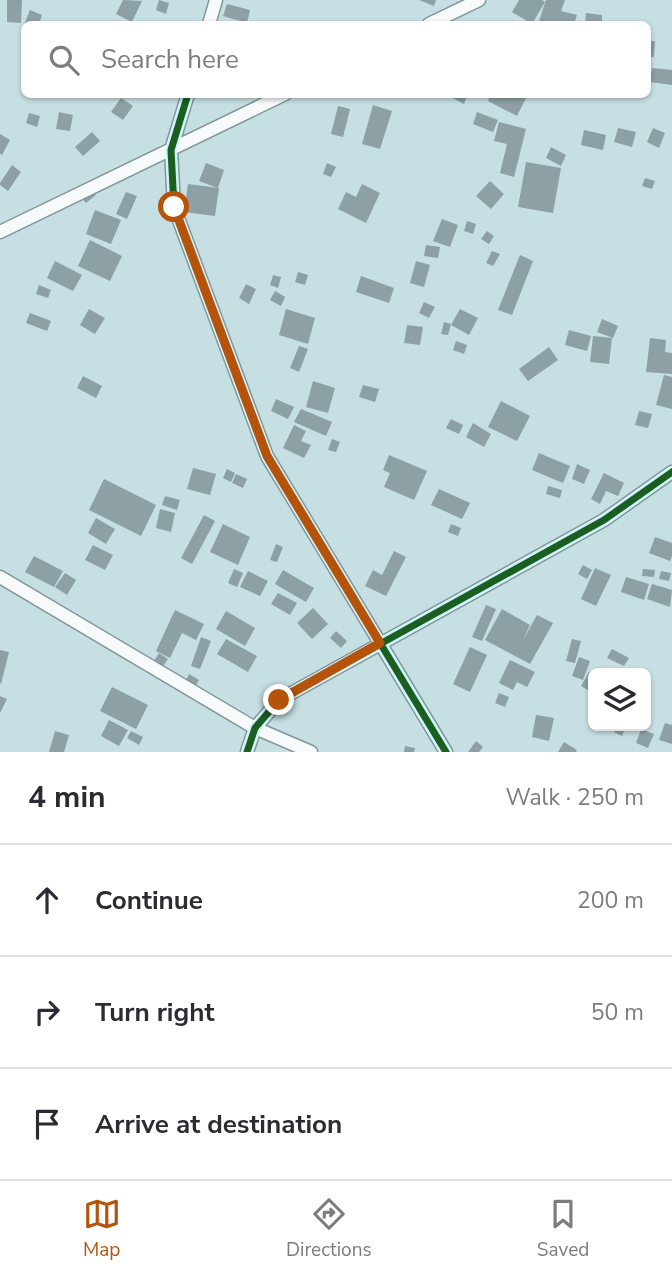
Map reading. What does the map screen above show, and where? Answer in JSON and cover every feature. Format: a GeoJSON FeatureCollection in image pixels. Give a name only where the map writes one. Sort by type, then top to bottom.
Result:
{"type":"FeatureCollection","features":[{"type":"Feature","properties":{"kind":"street"},"geometry":{"type":"LineString","coordinates":[[210,21],[216,0]]}},
{"type":"Feature","properties":{"kind":"street"},"geometry":{"type":"LineString","coordinates":[[435,21],[479,0]]}},
{"type":"Feature","properties":{"kind":"street"},"geometry":{"type":"LineString","coordinates":[[187,98],[172,150],[174,207],[267,456],[446,752]]}},
{"type":"Feature","properties":{"kind":"street"},"geometry":{"type":"LineString","coordinates":[[0,232],[277,98]]}},
{"type":"Feature","properties":{"kind":"street"},"geometry":{"type":"LineString","coordinates":[[247,752],[255,728],[279,700],[604,520],[672,472]]}},
{"type":"Feature","properties":{"kind":"street"},"geometry":{"type":"LineString","coordinates":[[0,577],[255,728],[311,752]]}},
{"type":"Feature","properties":{"kind":"building"},"geometry":{"type":"Polygon","coordinates":[[[7,0],[22,0],[21,23],[7,22],[7,0]]]}},
{"type":"Feature","properties":{"kind":"building"},"geometry":{"type":"Polygon","coordinates":[[[123,0],[142,1],[132,21],[116,14],[123,0]]]}},
{"type":"Feature","properties":{"kind":"building"},"geometry":{"type":"Polygon","coordinates":[[[159,0],[169,3],[166,14],[156,10],[159,0]]]}},
{"type":"Feature","properties":{"kind":"building"},"geometry":{"type":"Polygon","coordinates":[[[419,0],[436,0],[434,6],[419,0]]]}},
{"type":"Feature","properties":{"kind":"building"},"geometry":{"type":"Polygon","coordinates":[[[519,0],[545,2],[534,21],[527,21],[512,12],[519,0]]]}},
{"type":"Feature","properties":{"kind":"building"},"geometry":{"type":"Polygon","coordinates":[[[546,0],[565,0],[561,11],[577,15],[575,21],[539,21],[546,0]]]}},
{"type":"Feature","properties":{"kind":"building"},"geometry":{"type":"Polygon","coordinates":[[[227,4],[250,10],[247,21],[223,16],[227,4]]]}},
{"type":"Feature","properties":{"kind":"building"},"geometry":{"type":"Polygon","coordinates":[[[30,10],[42,15],[40,21],[25,21],[30,10]]]}},
{"type":"Feature","properties":{"kind":"building"},"geometry":{"type":"Polygon","coordinates":[[[586,13],[602,15],[602,21],[585,21],[586,13]]]}},
{"type":"Feature","properties":{"kind":"building"},"geometry":{"type":"Polygon","coordinates":[[[651,41],[655,41],[654,57],[651,57],[651,41]]]}},
{"type":"Feature","properties":{"kind":"building"},"geometry":{"type":"Polygon","coordinates":[[[652,68],[672,70],[672,85],[651,82],[652,68]]]}},
{"type":"Feature","properties":{"kind":"building"},"geometry":{"type":"Polygon","coordinates":[[[121,98],[133,106],[123,120],[111,112],[121,98]]]}},
{"type":"Feature","properties":{"kind":"building"},"geometry":{"type":"Polygon","coordinates":[[[453,98],[466,98],[464,104],[453,98]]]}},
{"type":"Feature","properties":{"kind":"building"},"geometry":{"type":"Polygon","coordinates":[[[489,98],[526,98],[517,116],[488,101],[489,98]]]}},
{"type":"Feature","properties":{"kind":"building"},"geometry":{"type":"Polygon","coordinates":[[[373,105],[392,111],[380,149],[362,144],[373,105]]]}},
{"type":"Feature","properties":{"kind":"building"},"geometry":{"type":"Polygon","coordinates":[[[338,106],[350,109],[343,137],[331,134],[338,106]]]}},
{"type":"Feature","properties":{"kind":"building"},"geometry":{"type":"Polygon","coordinates":[[[59,112],[73,115],[70,131],[56,129],[59,112]]]}},
{"type":"Feature","properties":{"kind":"building"},"geometry":{"type":"Polygon","coordinates":[[[477,112],[498,120],[493,132],[473,124],[477,112]]]}},
{"type":"Feature","properties":{"kind":"building"},"geometry":{"type":"Polygon","coordinates":[[[29,113],[40,116],[37,127],[26,123],[29,113]]]}},
{"type":"Feature","properties":{"kind":"building"},"geometry":{"type":"Polygon","coordinates":[[[499,122],[526,129],[514,177],[500,173],[507,144],[494,141],[499,122]]]}},
{"type":"Feature","properties":{"kind":"building"},"geometry":{"type":"Polygon","coordinates":[[[618,128],[636,132],[632,147],[614,142],[618,128]]]}},
{"type":"Feature","properties":{"kind":"building"},"geometry":{"type":"Polygon","coordinates":[[[653,128],[665,133],[659,148],[647,142],[653,128]]]}},
{"type":"Feature","properties":{"kind":"building"},"geometry":{"type":"Polygon","coordinates":[[[584,130],[606,135],[603,150],[581,145],[584,130]]]}},
{"type":"Feature","properties":{"kind":"building"},"geometry":{"type":"Polygon","coordinates":[[[92,132],[100,141],[83,156],[75,147],[92,132]]]}},
{"type":"Feature","properties":{"kind":"building"},"geometry":{"type":"Polygon","coordinates":[[[0,134],[10,140],[2,155],[0,154],[0,134]]]}},
{"type":"Feature","properties":{"kind":"building"},"geometry":{"type":"Polygon","coordinates":[[[551,147],[566,155],[561,166],[546,158],[551,147]]]}},
{"type":"Feature","properties":{"kind":"building"},"geometry":{"type":"Polygon","coordinates":[[[526,162],[561,168],[553,213],[518,207],[526,162]]]}},
{"type":"Feature","properties":{"kind":"building"},"geometry":{"type":"Polygon","coordinates":[[[206,163],[224,170],[218,188],[199,181],[206,163]]]}},
{"type":"Feature","properties":{"kind":"building"},"geometry":{"type":"Polygon","coordinates":[[[327,163],[336,167],[331,177],[323,174],[327,163]]]}},
{"type":"Feature","properties":{"kind":"building"},"geometry":{"type":"Polygon","coordinates":[[[12,165],[21,172],[8,191],[0,183],[12,165]]]}},
{"type":"Feature","properties":{"kind":"building"},"geometry":{"type":"Polygon","coordinates":[[[645,178],[655,181],[652,189],[642,186],[645,178]]]}},
{"type":"Feature","properties":{"kind":"building"},"geometry":{"type":"Polygon","coordinates":[[[490,181],[504,194],[491,209],[476,196],[490,181]]]}},
{"type":"Feature","properties":{"kind":"building"},"geometry":{"type":"Polygon","coordinates":[[[188,184],[219,188],[215,216],[184,212],[188,184]]]}},
{"type":"Feature","properties":{"kind":"building"},"geometry":{"type":"Polygon","coordinates":[[[362,184],[380,193],[366,223],[338,209],[346,192],[356,197],[362,184]]]}},
{"type":"Feature","properties":{"kind":"building"},"geometry":{"type":"Polygon","coordinates":[[[88,187],[96,195],[86,203],[79,195],[88,187]]]}},
{"type":"Feature","properties":{"kind":"building"},"geometry":{"type":"Polygon","coordinates":[[[126,192],[137,196],[127,219],[116,214],[126,192]]]}},
{"type":"Feature","properties":{"kind":"building"},"geometry":{"type":"Polygon","coordinates":[[[95,210],[121,220],[111,244],[86,234],[95,210]]]}},
{"type":"Feature","properties":{"kind":"building"},"geometry":{"type":"Polygon","coordinates":[[[442,219],[458,225],[450,247],[433,241],[442,219]]]}},
{"type":"Feature","properties":{"kind":"building"},"geometry":{"type":"Polygon","coordinates":[[[467,221],[476,224],[473,234],[464,231],[467,221]]]}},
{"type":"Feature","properties":{"kind":"building"},"geometry":{"type":"Polygon","coordinates":[[[487,231],[494,236],[489,244],[481,239],[487,231]]]}},
{"type":"Feature","properties":{"kind":"building"},"geometry":{"type":"Polygon","coordinates":[[[90,240],[122,256],[110,281],[78,266],[90,240]]]}},
{"type":"Feature","properties":{"kind":"building"},"geometry":{"type":"Polygon","coordinates":[[[426,245],[440,247],[438,258],[424,256],[426,245]]]}},
{"type":"Feature","properties":{"kind":"building"},"geometry":{"type":"Polygon","coordinates":[[[492,251],[500,254],[493,266],[486,263],[492,251]]]}},
{"type":"Feature","properties":{"kind":"building"},"geometry":{"type":"Polygon","coordinates":[[[520,255],[533,261],[512,315],[498,310],[520,255]]]}},
{"type":"Feature","properties":{"kind":"building"},"geometry":{"type":"Polygon","coordinates":[[[55,261],[82,275],[73,291],[47,278],[55,261]]]}},
{"type":"Feature","properties":{"kind":"building"},"geometry":{"type":"Polygon","coordinates":[[[416,261],[430,265],[424,287],[410,283],[416,261]]]}},
{"type":"Feature","properties":{"kind":"building"},"geometry":{"type":"Polygon","coordinates":[[[298,272],[308,275],[305,285],[295,282],[298,272]]]}},
{"type":"Feature","properties":{"kind":"building"},"geometry":{"type":"Polygon","coordinates":[[[273,275],[281,277],[278,288],[270,285],[273,275]]]}},
{"type":"Feature","properties":{"kind":"building"},"geometry":{"type":"Polygon","coordinates":[[[361,276],[394,288],[389,303],[356,292],[361,276]]]}},
{"type":"Feature","properties":{"kind":"building"},"geometry":{"type":"Polygon","coordinates":[[[246,284],[256,289],[249,304],[239,298],[246,284]]]}},
{"type":"Feature","properties":{"kind":"building"},"geometry":{"type":"Polygon","coordinates":[[[39,285],[51,290],[48,298],[36,294],[39,285]]]}},
{"type":"Feature","properties":{"kind":"building"},"geometry":{"type":"Polygon","coordinates":[[[275,291],[285,297],[281,306],[270,300],[275,291]]]}},
{"type":"Feature","properties":{"kind":"building"},"geometry":{"type":"Polygon","coordinates":[[[424,302],[435,307],[429,318],[419,313],[424,302]]]}},
{"type":"Feature","properties":{"kind":"building"},"geometry":{"type":"Polygon","coordinates":[[[89,309],[105,318],[95,334],[80,325],[89,309]]]}},
{"type":"Feature","properties":{"kind":"building"},"geometry":{"type":"Polygon","coordinates":[[[286,309],[315,318],[308,344],[279,335],[286,309]]]}},
{"type":"Feature","properties":{"kind":"building"},"geometry":{"type":"Polygon","coordinates":[[[460,309],[478,318],[469,335],[451,325],[460,309]]]}},
{"type":"Feature","properties":{"kind":"building"},"geometry":{"type":"Polygon","coordinates":[[[30,313],[51,321],[47,331],[26,323],[30,313]]]}},
{"type":"Feature","properties":{"kind":"building"},"geometry":{"type":"Polygon","coordinates":[[[602,319],[618,326],[613,338],[597,332],[602,319]]]}},
{"type":"Feature","properties":{"kind":"building"},"geometry":{"type":"Polygon","coordinates":[[[444,322],[451,324],[448,335],[441,334],[444,322]]]}},
{"type":"Feature","properties":{"kind":"building"},"geometry":{"type":"Polygon","coordinates":[[[407,325],[423,327],[420,345],[404,343],[407,325]]]}},
{"type":"Feature","properties":{"kind":"building"},"geometry":{"type":"Polygon","coordinates":[[[569,330],[591,336],[587,351],[565,345],[569,330]]]}},
{"type":"Feature","properties":{"kind":"building"},"geometry":{"type":"Polygon","coordinates":[[[593,336],[612,338],[609,364],[590,362],[593,336]]]}},
{"type":"Feature","properties":{"kind":"building"},"geometry":{"type":"Polygon","coordinates":[[[650,338],[666,340],[665,352],[672,353],[672,374],[646,372],[650,338]]]}},
{"type":"Feature","properties":{"kind":"building"},"geometry":{"type":"Polygon","coordinates":[[[456,341],[467,345],[464,354],[453,350],[456,341]]]}},
{"type":"Feature","properties":{"kind":"building"},"geometry":{"type":"Polygon","coordinates":[[[299,346],[308,349],[299,372],[290,368],[299,346]]]}},
{"type":"Feature","properties":{"kind":"building"},"geometry":{"type":"Polygon","coordinates":[[[549,347],[558,360],[528,381],[519,369],[549,347]]]}},
{"type":"Feature","properties":{"kind":"building"},"geometry":{"type":"Polygon","coordinates":[[[664,375],[672,377],[672,409],[656,405],[664,375]]]}},
{"type":"Feature","properties":{"kind":"building"},"geometry":{"type":"Polygon","coordinates":[[[83,376],[102,386],[96,398],[77,388],[83,376]]]}},
{"type":"Feature","properties":{"kind":"building"},"geometry":{"type":"Polygon","coordinates":[[[313,381],[335,388],[328,413],[306,407],[313,381]]]}},
{"type":"Feature","properties":{"kind":"building"},"geometry":{"type":"Polygon","coordinates":[[[363,385],[379,389],[375,402],[359,397],[363,385]]]}},
{"type":"Feature","properties":{"kind":"building"},"geometry":{"type":"Polygon","coordinates":[[[276,399],[294,407],[288,419],[271,411],[276,399]]]}},
{"type":"Feature","properties":{"kind":"building"},"geometry":{"type":"Polygon","coordinates":[[[501,401],[530,416],[517,441],[488,427],[501,401]]]}},
{"type":"Feature","properties":{"kind":"building"},"geometry":{"type":"Polygon","coordinates":[[[301,409],[332,422],[326,436],[294,422],[301,409]]]}},
{"type":"Feature","properties":{"kind":"building"},"geometry":{"type":"Polygon","coordinates":[[[639,411],[652,414],[648,428],[635,425],[639,411]]]}},
{"type":"Feature","properties":{"kind":"building"},"geometry":{"type":"Polygon","coordinates":[[[451,419],[463,425],[459,434],[446,428],[451,419]]]}},
{"type":"Feature","properties":{"kind":"building"},"geometry":{"type":"Polygon","coordinates":[[[473,423],[491,434],[484,447],[466,437],[473,423]]]}},
{"type":"Feature","properties":{"kind":"building"},"geometry":{"type":"Polygon","coordinates":[[[294,425],[306,431],[301,441],[311,445],[304,458],[283,448],[294,425]]]}},
{"type":"Feature","properties":{"kind":"building"},"geometry":{"type":"Polygon","coordinates":[[[332,439],[340,442],[336,452],[328,450],[332,439]]]}},
{"type":"Feature","properties":{"kind":"building"},"geometry":{"type":"Polygon","coordinates":[[[539,453],[570,466],[563,483],[532,470],[539,453]]]}},
{"type":"Feature","properties":{"kind":"building"},"geometry":{"type":"Polygon","coordinates":[[[389,455],[427,471],[414,500],[384,487],[390,473],[383,470],[389,455]]]}},
{"type":"Feature","properties":{"kind":"building"},"geometry":{"type":"Polygon","coordinates":[[[577,464],[590,470],[584,484],[572,479],[577,464]]]}},
{"type":"Feature","properties":{"kind":"building"},"geometry":{"type":"Polygon","coordinates":[[[193,468],[216,474],[210,495],[187,489],[193,468]]]}},
{"type":"Feature","properties":{"kind":"building"},"geometry":{"type":"Polygon","coordinates":[[[227,469],[235,473],[231,482],[223,478],[227,469]]]}},
{"type":"Feature","properties":{"kind":"building"},"geometry":{"type":"Polygon","coordinates":[[[604,473],[624,483],[618,496],[606,491],[600,504],[591,499],[604,473]]]}},
{"type":"Feature","properties":{"kind":"building"},"geometry":{"type":"Polygon","coordinates":[[[236,474],[247,479],[243,488],[232,483],[236,474]]]}},
{"type":"Feature","properties":{"kind":"building"},"geometry":{"type":"Polygon","coordinates":[[[104,479],[156,505],[141,536],[89,510],[104,479]]]}},
{"type":"Feature","properties":{"kind":"building"},"geometry":{"type":"Polygon","coordinates":[[[548,486],[562,490],[560,498],[546,494],[548,486]]]}},
{"type":"Feature","properties":{"kind":"building"},"geometry":{"type":"Polygon","coordinates":[[[439,489],[470,503],[462,519],[431,505],[439,489]]]}},
{"type":"Feature","properties":{"kind":"building"},"geometry":{"type":"Polygon","coordinates":[[[165,496],[180,500],[177,510],[162,505],[165,496]]]}},
{"type":"Feature","properties":{"kind":"building"},"geometry":{"type":"Polygon","coordinates":[[[160,509],[175,513],[171,532],[156,528],[160,509]]]}},
{"type":"Feature","properties":{"kind":"building"},"geometry":{"type":"Polygon","coordinates":[[[204,515],[215,521],[192,564],[181,558],[204,515]]]}},
{"type":"Feature","properties":{"kind":"building"},"geometry":{"type":"Polygon","coordinates":[[[96,518],[115,529],[106,544],[88,533],[96,518]]]}},
{"type":"Feature","properties":{"kind":"building"},"geometry":{"type":"Polygon","coordinates":[[[223,524],[250,537],[238,565],[210,552],[223,524]]]}},
{"type":"Feature","properties":{"kind":"building"},"geometry":{"type":"Polygon","coordinates":[[[451,524],[461,528],[458,536],[448,532],[451,524]]]}},
{"type":"Feature","properties":{"kind":"building"},"geometry":{"type":"Polygon","coordinates":[[[655,537],[672,543],[670,561],[649,553],[655,537]]]}},
{"type":"Feature","properties":{"kind":"building"},"geometry":{"type":"Polygon","coordinates":[[[276,544],[283,547],[277,562],[270,560],[276,544]]]}},
{"type":"Feature","properties":{"kind":"building"},"geometry":{"type":"Polygon","coordinates":[[[93,545],[113,555],[105,570],[85,560],[93,545]]]}},
{"type":"Feature","properties":{"kind":"building"},"geometry":{"type":"Polygon","coordinates":[[[394,551],[406,557],[386,596],[365,586],[373,570],[382,575],[394,551]]]}},
{"type":"Feature","properties":{"kind":"building"},"geometry":{"type":"Polygon","coordinates":[[[34,556],[63,571],[54,587],[25,572],[34,556]]]}},
{"type":"Feature","properties":{"kind":"building"},"geometry":{"type":"Polygon","coordinates":[[[583,565],[592,570],[587,579],[578,574],[583,565]]]}},
{"type":"Feature","properties":{"kind":"building"},"geometry":{"type":"Polygon","coordinates":[[[595,568],[611,575],[596,606],[581,599],[595,568]]]}},
{"type":"Feature","properties":{"kind":"building"},"geometry":{"type":"Polygon","coordinates":[[[234,569],[243,573],[237,587],[228,583],[234,569]]]}},
{"type":"Feature","properties":{"kind":"building"},"geometry":{"type":"Polygon","coordinates":[[[643,569],[655,570],[654,577],[642,576],[643,569]]]}},
{"type":"Feature","properties":{"kind":"building"},"geometry":{"type":"Polygon","coordinates":[[[283,570],[314,588],[306,602],[275,584],[283,570]]]}},
{"type":"Feature","properties":{"kind":"building"},"geometry":{"type":"Polygon","coordinates":[[[248,571],[268,581],[260,596],[240,587],[248,571]]]}},
{"type":"Feature","properties":{"kind":"building"},"geometry":{"type":"Polygon","coordinates":[[[661,571],[671,573],[669,581],[659,579],[661,571]]]}},
{"type":"Feature","properties":{"kind":"building"},"geometry":{"type":"Polygon","coordinates":[[[65,573],[76,580],[67,595],[55,587],[65,573]]]}},
{"type":"Feature","properties":{"kind":"building"},"geometry":{"type":"Polygon","coordinates":[[[626,577],[649,584],[644,600],[621,592],[626,577]]]}},
{"type":"Feature","properties":{"kind":"building"},"geometry":{"type":"Polygon","coordinates":[[[652,584],[672,590],[670,607],[647,599],[652,584]]]}},
{"type":"Feature","properties":{"kind":"building"},"geometry":{"type":"Polygon","coordinates":[[[278,593],[297,603],[290,615],[271,604],[278,593]]]}},
{"type":"Feature","properties":{"kind":"building"},"geometry":{"type":"Polygon","coordinates":[[[486,605],[496,609],[482,641],[472,637],[486,605]]]}},
{"type":"Feature","properties":{"kind":"building"},"geometry":{"type":"Polygon","coordinates":[[[313,608],[328,624],[312,639],[297,623],[313,608]]]}},
{"type":"Feature","properties":{"kind":"building"},"geometry":{"type":"Polygon","coordinates":[[[502,609],[530,625],[523,640],[537,615],[553,623],[530,664],[485,640],[502,609]]]}},
{"type":"Feature","properties":{"kind":"building"},"geometry":{"type":"Polygon","coordinates":[[[175,610],[204,624],[196,640],[182,633],[170,658],[156,651],[175,610]]]}},
{"type":"Feature","properties":{"kind":"building"},"geometry":{"type":"Polygon","coordinates":[[[226,611],[255,628],[245,646],[216,629],[226,611]]]}},
{"type":"Feature","properties":{"kind":"building"},"geometry":{"type":"Polygon","coordinates":[[[336,631],[347,641],[341,648],[330,638],[336,631]]]}},
{"type":"Feature","properties":{"kind":"building"},"geometry":{"type":"Polygon","coordinates":[[[201,637],[211,641],[200,669],[191,666],[201,637]]]}},
{"type":"Feature","properties":{"kind":"building"},"geometry":{"type":"Polygon","coordinates":[[[226,639],[257,656],[248,672],[217,654],[226,639]]]}},
{"type":"Feature","properties":{"kind":"building"},"geometry":{"type":"Polygon","coordinates":[[[572,639],[581,641],[575,663],[566,661],[572,639]]]}},
{"type":"Feature","properties":{"kind":"building"},"geometry":{"type":"Polygon","coordinates":[[[470,647],[487,655],[470,692],[453,684],[470,647]]]}},
{"type":"Feature","properties":{"kind":"building"},"geometry":{"type":"Polygon","coordinates":[[[612,649],[629,658],[624,666],[607,658],[612,649]]]}},
{"type":"Feature","properties":{"kind":"building"},"geometry":{"type":"Polygon","coordinates":[[[0,650],[9,652],[1,684],[0,683],[0,650]]]}},
{"type":"Feature","properties":{"kind":"building"},"geometry":{"type":"Polygon","coordinates":[[[159,653],[168,659],[161,669],[152,664],[159,653]]]}},
{"type":"Feature","properties":{"kind":"building"},"geometry":{"type":"Polygon","coordinates":[[[579,657],[590,661],[583,680],[572,676],[579,657]]]}},
{"type":"Feature","properties":{"kind":"building"},"geometry":{"type":"Polygon","coordinates":[[[510,660],[535,672],[527,687],[517,682],[513,690],[499,683],[510,660]]]}},
{"type":"Feature","properties":{"kind":"building"},"geometry":{"type":"Polygon","coordinates":[[[189,674],[199,680],[194,689],[184,684],[189,674]]]}},
{"type":"Feature","properties":{"kind":"building"},"geometry":{"type":"Polygon","coordinates":[[[588,674],[588,690],[581,686],[588,674]]]}},
{"type":"Feature","properties":{"kind":"building"},"geometry":{"type":"Polygon","coordinates":[[[112,687],[148,705],[136,729],[100,711],[112,687]]]}},
{"type":"Feature","properties":{"kind":"building"},"geometry":{"type":"Polygon","coordinates":[[[499,693],[509,697],[505,707],[495,703],[499,693]]]}},
{"type":"Feature","properties":{"kind":"building"},"geometry":{"type":"Polygon","coordinates":[[[0,696],[7,699],[0,713],[0,696]]]}},
{"type":"Feature","properties":{"kind":"building"},"geometry":{"type":"Polygon","coordinates":[[[536,715],[554,718],[549,741],[532,737],[536,715]]]}},
{"type":"Feature","properties":{"kind":"building"},"geometry":{"type":"Polygon","coordinates":[[[109,720],[128,730],[119,746],[101,736],[109,720]]]}},
{"type":"Feature","properties":{"kind":"building"},"geometry":{"type":"Polygon","coordinates":[[[665,723],[672,725],[672,744],[659,740],[665,723]]]}},
{"type":"Feature","properties":{"kind":"building"},"geometry":{"type":"Polygon","coordinates":[[[55,731],[69,735],[64,752],[49,752],[55,731]]]}},
{"type":"Feature","properties":{"kind":"building"},"geometry":{"type":"Polygon","coordinates":[[[131,731],[143,737],[139,745],[127,738],[131,731]]]}},
{"type":"Feature","properties":{"kind":"building"},"geometry":{"type":"Polygon","coordinates":[[[640,731],[654,734],[648,748],[636,743],[640,731]]]}},
{"type":"Feature","properties":{"kind":"building"},"geometry":{"type":"Polygon","coordinates":[[[476,741],[483,747],[479,752],[468,752],[476,741]]]}},
{"type":"Feature","properties":{"kind":"building"},"geometry":{"type":"Polygon","coordinates":[[[564,742],[577,750],[576,752],[558,752],[564,742]]]}},
{"type":"Feature","properties":{"kind":"building"},"geometry":{"type":"Polygon","coordinates":[[[405,746],[415,748],[414,752],[404,752],[405,746]]]}},
{"type":"Feature","properties":{"kind":"cycle path"},"geometry":{"type":"LineString","coordinates":[[187,98],[171,150],[174,207],[267,456],[446,752]]}},
{"type":"Feature","properties":{"kind":"cycle path"},"geometry":{"type":"LineString","coordinates":[[247,752],[255,728],[279,700],[604,520],[672,472]]}},
{"type":"Feature","properties":{"kind":"route"},"geometry":{"type":"LineString","coordinates":[[174,207],[267,456],[380,643],[279,700]]}}]}
